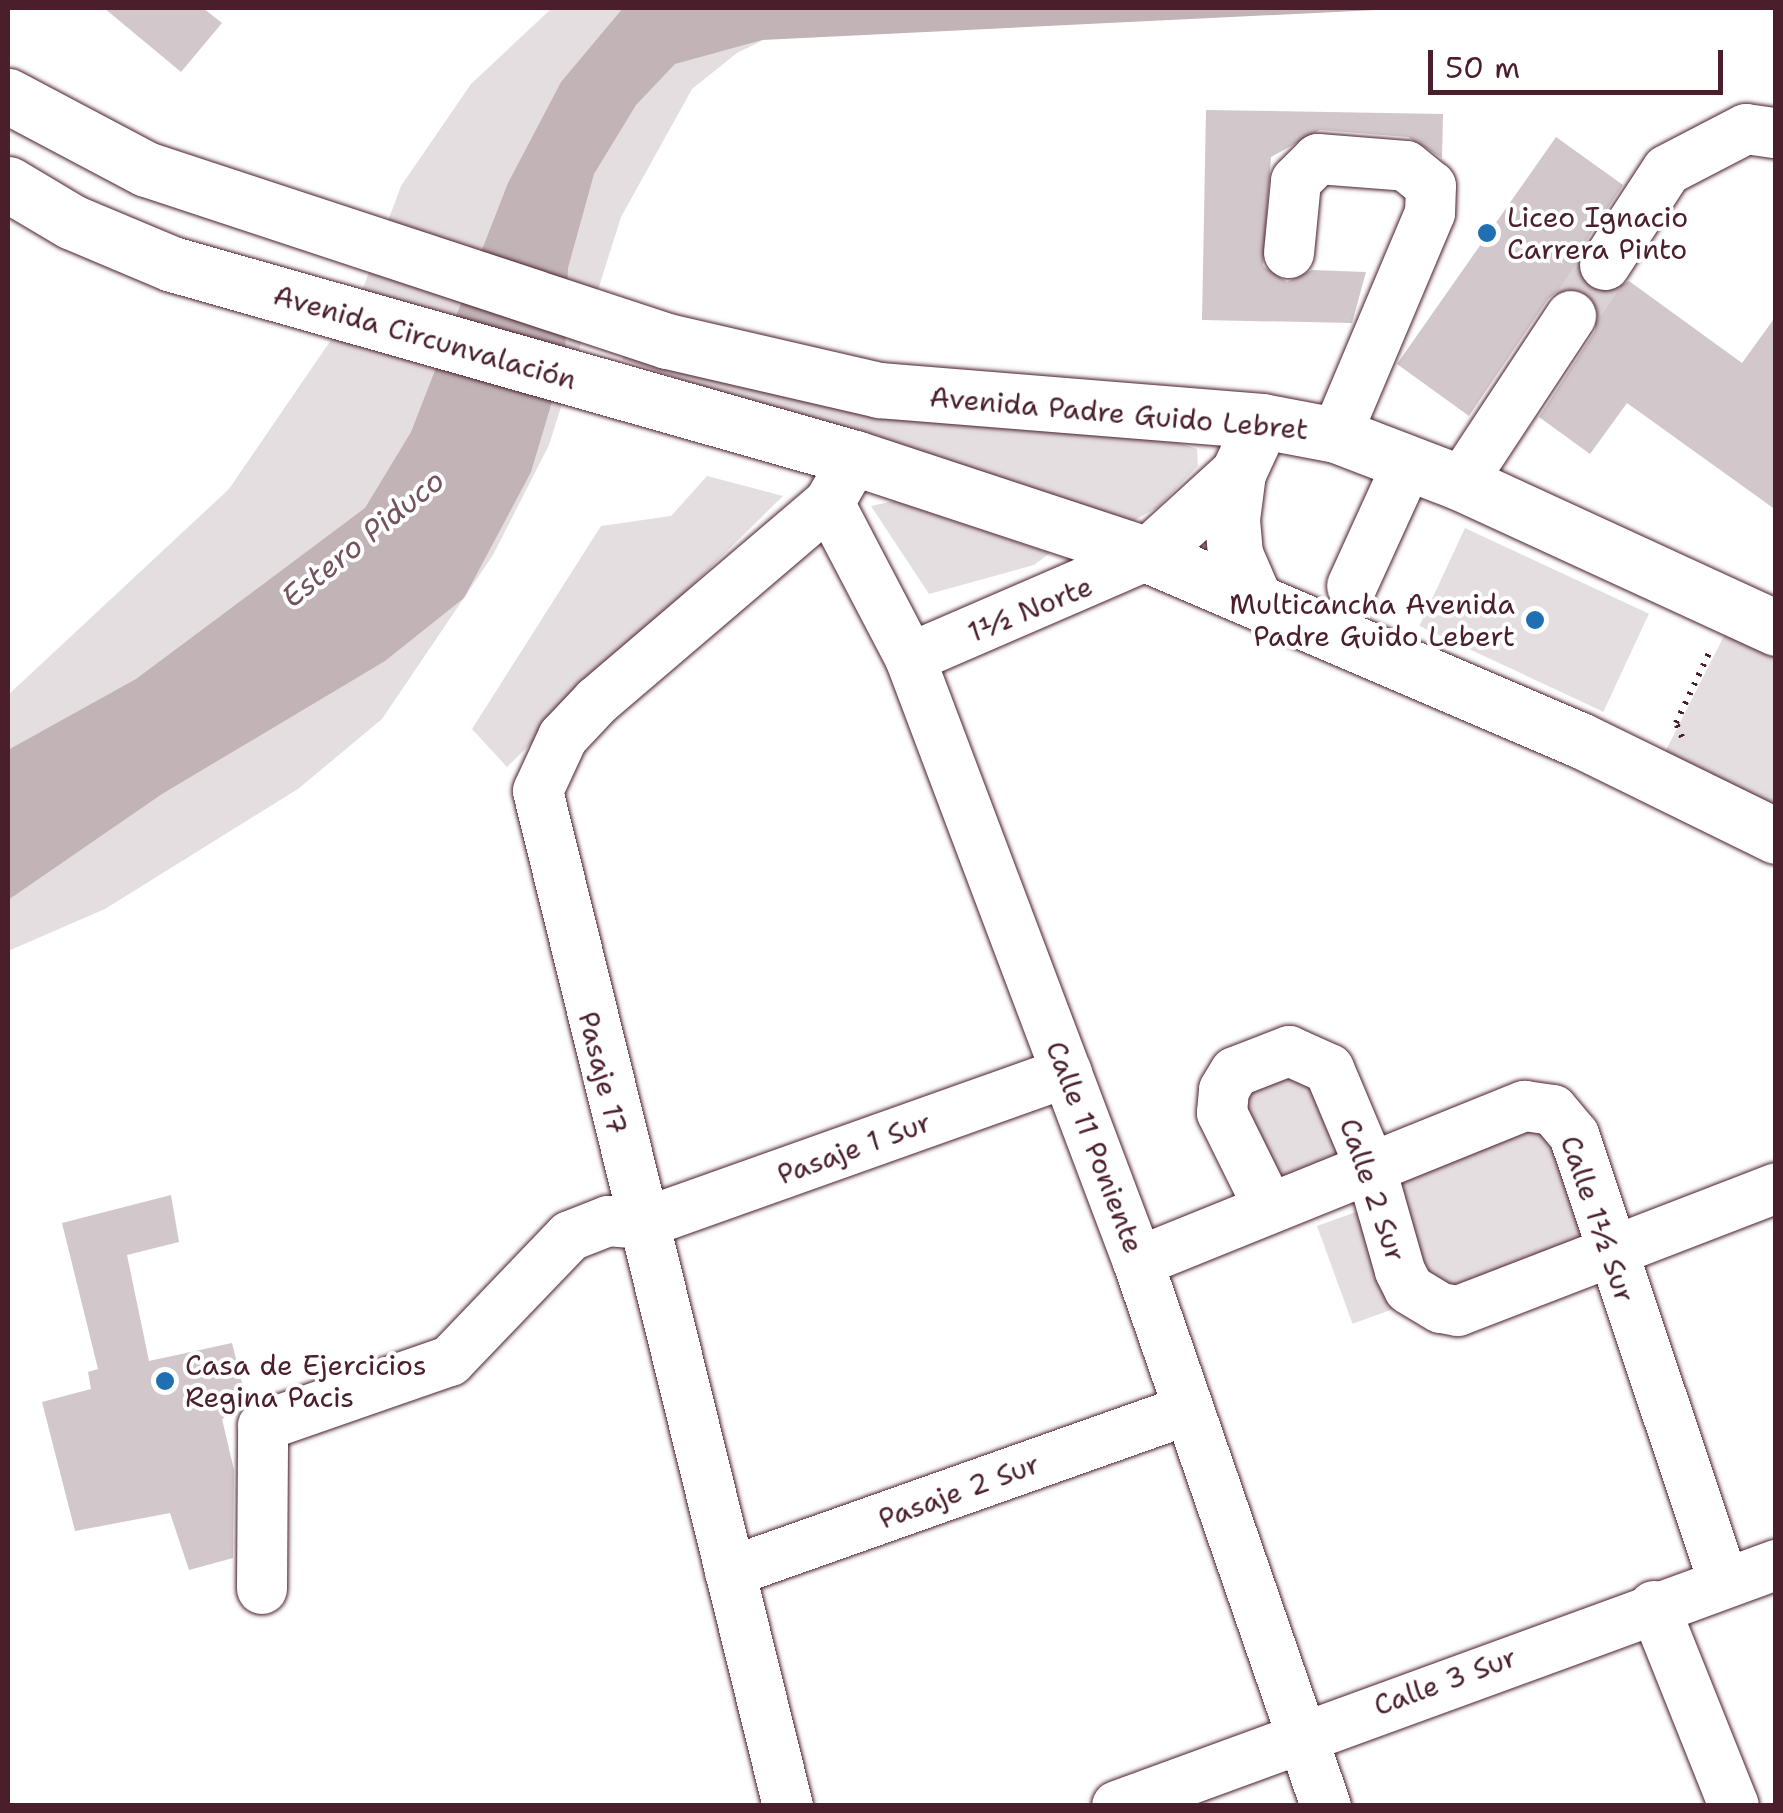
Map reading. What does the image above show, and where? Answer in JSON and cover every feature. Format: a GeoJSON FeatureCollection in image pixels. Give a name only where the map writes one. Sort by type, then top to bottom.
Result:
{"type":"FeatureCollection","features":[{"type":"Feature","properties":{"kind":"main road","name":"Avenida Padre Guido Lebret"},"geometry":{"type":"LineString","coordinates":[[8,96],[146,169],[667,341],[879,390],[1262,421],[1336,435],[1409,460],[1776,628]]}},
{"type":"Feature","properties":{"kind":"main road","name":"Avenida Circunvalación"},"geometry":{"type":"LineString","coordinates":[[8,184],[72,222],[172,264],[646,402],[842,480]]}},
{"type":"Feature","properties":{"kind":"main road"},"geometry":{"type":"LineString","coordinates":[[1148,556],[1238,473],[1262,421]]}},
{"type":"Feature","properties":{"kind":"main road"},"geometry":{"type":"LineString","coordinates":[[1238,473],[1235,554],[1254,598]]}},
{"type":"Feature","properties":{"kind":"main road"},"geometry":{"type":"LineString","coordinates":[[842,480],[1148,556],[1254,598],[1776,836]]}},
{"type":"Feature","properties":{"kind":"street"},"geometry":{"type":"LineString","coordinates":[[1605,265],[1667,170],[1746,130],[1776,133]]}},
{"type":"Feature","properties":{"kind":"street"},"geometry":{"type":"LineString","coordinates":[[1288,253],[1296,181],[1318,159],[1406,166],[1431,186],[1430,213],[1336,435]]}},
{"type":"Feature","properties":{"kind":"street"},"geometry":{"type":"LineString","coordinates":[[1461,483],[1571,316]]}},
{"type":"Feature","properties":{"kind":"street"},"geometry":{"type":"LineString","coordinates":[[1352,586],[1409,460]]}},
{"type":"Feature","properties":{"kind":"street","name":"Calle 11 Poniente"},"geometry":{"type":"LineString","coordinates":[[842,480],[1138,1262],[1326,1806]]}},
{"type":"Feature","properties":{"kind":"street","name":"Pasaje 17"},"geometry":{"type":"LineString","coordinates":[[788,1806],[641,1224],[538,791],[563,736],[597,701],[842,480]]}},
{"type":"Feature","properties":{"kind":"street","name":"1½ Norte"},"geometry":{"type":"LineString","coordinates":[[910,658],[1148,556]]}},
{"type":"Feature","properties":{"kind":"street","name":"Calle 2 Sur"},"geometry":{"type":"LineString","coordinates":[[1268,1206],[1222,1113],[1224,1090],[1235,1072],[1288,1051],[1329,1070],[1371,1169],[1409,1289],[1440,1308],[1458,1312],[1776,1188]]}},
{"type":"Feature","properties":{"kind":"street","name":"Pasaje 1 Sur"},"geometry":{"type":"LineString","coordinates":[[262,1589],[263,1426],[440,1366],[570,1236],[608,1221],[641,1224],[1067,1072]]}},
{"type":"Feature","properties":{"kind":"street","name":"Calle 1½ Sur"},"geometry":{"type":"LineString","coordinates":[[1138,1262],[1268,1206],[1525,1106],[1553,1110],[1574,1134],[1724,1583]]}},
{"type":"Feature","properties":{"kind":"street","name":"Pasaje 2 Sur"},"geometry":{"type":"LineString","coordinates":[[730,1572],[1187,1410]]}},
{"type":"Feature","properties":{"kind":"street","name":"Calle 3 Sur"},"geometry":{"type":"LineString","coordinates":[[1117,1806],[1302,1732],[1776,1564]]}},
{"type":"Feature","properties":{"kind":"street"},"geometry":{"type":"LineString","coordinates":[[1654,1606],[1734,1806]]}},
{"type":"Feature","properties":{"kind":"path"},"geometry":{"type":"LineString","coordinates":[[1697,745],[1676,723],[1715,640]]}},
{"type":"Feature","properties":{"kind":"shaded area"},"geometry":{"type":"Polygon","coordinates":[[[552,8],[952,8],[796,24],[737,53],[692,89],[621,217],[549,445],[493,555],[382,719],[298,789],[105,909],[8,951],[8,695],[229,489],[359,299],[401,186],[471,84],[552,8]]]}},
{"type":"Feature","properties":{"kind":"shaded area"},"geometry":{"type":"Polygon","coordinates":[[[624,348],[1168,439],[1197,449],[1198,466],[1158,507],[1124,526],[623,360],[624,348]]]}},
{"type":"Feature","properties":{"kind":"shaded area"},"geometry":{"type":"Polygon","coordinates":[[[707,476],[783,496],[507,767],[472,729],[601,526],[671,516],[707,476]]]}},
{"type":"Feature","properties":{"kind":"shaded area"},"geometry":{"type":"Polygon","coordinates":[[[894,501],[1050,553],[1034,565],[929,594],[871,506],[894,501]]]}},
{"type":"Feature","properties":{"kind":"shaded area","name":"Multicancha Avenida Padre Guido Lebert"},"geometry":{"type":"Polygon","coordinates":[[[1465,528],[1649,614],[1603,712],[1419,626],[1465,528]]]}},
{"type":"Feature","properties":{"kind":"shaded area"},"geometry":{"type":"Polygon","coordinates":[[[1727,630],[1775,653],[1775,821],[1659,764],[1727,630]]]}},
{"type":"Feature","properties":{"kind":"shaded area"},"geometry":{"type":"Polygon","coordinates":[[[1289,1051],[1371,1169],[1553,1110],[1610,1250],[1441,1308],[1371,1170],[1268,1206],[1224,1090],[1289,1051]]]}},
{"type":"Feature","properties":{"kind":"shaded area"},"geometry":{"type":"Polygon","coordinates":[[[1364,1209],[1400,1307],[1353,1324],[1317,1226],[1364,1209]]]}},
{"type":"Feature","properties":{"kind":"water","name":"Estero Piduco"},"geometry":{"type":"Polygon","coordinates":[[[623,8],[1417,8],[762,40],[675,64],[636,105],[594,174],[568,268],[565,358],[531,472],[464,598],[385,661],[162,794],[8,900],[8,750],[136,679],[365,508],[411,432],[508,183],[561,82],[623,8]]]}},
{"type":"Feature","properties":{"kind":"building"},"geometry":{"type":"Polygon","coordinates":[[[104,8],[203,8],[222,23],[181,72],[104,8]]]}},
{"type":"Feature","properties":{"kind":"building"},"geometry":{"type":"Polygon","coordinates":[[[1206,110],[1443,114],[1442,158],[1408,137],[1320,130],[1271,157],[1263,266],[1287,282],[1312,270],[1366,272],[1352,323],[1202,320],[1206,110]]]}},
{"type":"Feature","properties":{"kind":"building"},"geometry":{"type":"Polygon","coordinates":[[[1556,137],[1623,185],[1580,250],[1579,277],[1589,288],[1604,294],[1629,281],[1742,363],[1776,316],[1776,510],[1627,403],[1590,454],[1539,417],[1595,331],[1597,304],[1586,292],[1559,290],[1548,299],[1469,416],[1397,364],[1556,137]]]}},
{"type":"Feature","properties":{"kind":"building","name":"Casa de Ejercicios Regina Pacis"},"geometry":{"type":"Polygon","coordinates":[[[171,1195],[179,1242],[127,1255],[149,1361],[232,1343],[247,1403],[222,1419],[234,1470],[233,1558],[189,1570],[170,1513],[75,1531],[42,1402],[91,1389],[88,1372],[98,1369],[62,1223],[171,1195]]]}},
{"type":"Feature","properties":{"kind":"tunnel"},"geometry":{"type":"LineString","coordinates":[[1571,316],[1605,265]]}},
{"type":"Feature","properties":{"kind":"place","name":"Liceo Ignacio Carrera Pinto"},"geometry":{"type":"Point","coordinates":[1487,233]}},
{"type":"Feature","properties":{"kind":"place","name":"Multicancha Avenida Padre Guido Lebert"},"geometry":{"type":"Point","coordinates":[1535,620]}},
{"type":"Feature","properties":{"kind":"place","name":"Casa de Ejercicios Regina Pacis"},"geometry":{"type":"Point","coordinates":[165,1381]}}]}
